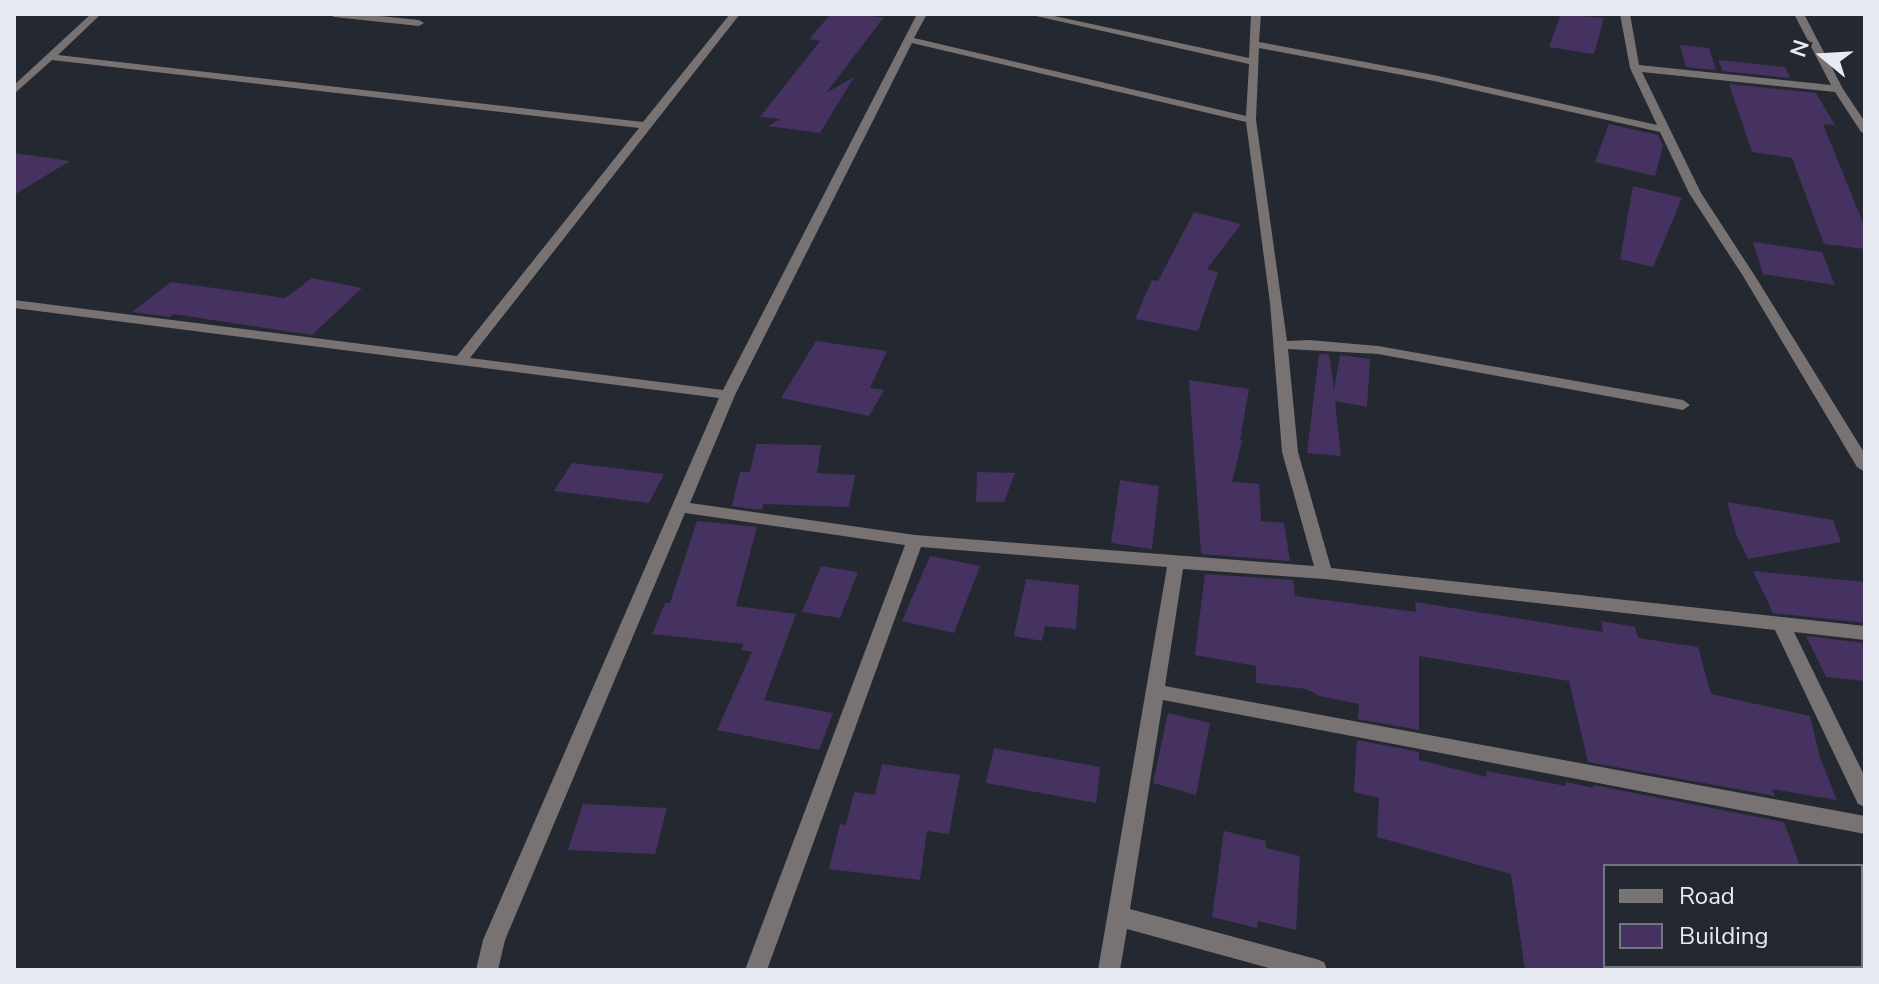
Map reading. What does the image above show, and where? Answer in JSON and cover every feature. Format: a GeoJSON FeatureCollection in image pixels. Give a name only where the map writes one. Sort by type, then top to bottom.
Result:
{"type":"FeatureCollection","features":[{"type":"Feature","properties":{"kind":"street"},"geometry":{"type":"LineString","coordinates":[[14,91],[96,14]]}},
{"type":"Feature","properties":{"kind":"street"},"geometry":{"type":"LineString","coordinates":[[334,14],[419,23]]}},
{"type":"Feature","properties":{"kind":"street"},"geometry":{"type":"LineString","coordinates":[[460,361],[735,14]]}},
{"type":"Feature","properties":{"kind":"street"},"geometry":{"type":"LineString","coordinates":[[487,970],[494,940],[728,395],[922,14]]}},
{"type":"Feature","properties":{"kind":"street"},"geometry":{"type":"LineString","coordinates":[[1032,14],[1253,62]]}},
{"type":"Feature","properties":{"kind":"street"},"geometry":{"type":"LineString","coordinates":[[1256,14],[1251,120],[1281,345],[1290,452],[1324,573]]}},
{"type":"Feature","properties":{"kind":"street"},"geometry":{"type":"LineString","coordinates":[[1625,14],[1635,68],[1695,193],[1865,467]]}},
{"type":"Feature","properties":{"kind":"street"},"geometry":{"type":"LineString","coordinates":[[1799,14],[1838,89],[1865,130]]}},
{"type":"Feature","properties":{"kind":"street"},"geometry":{"type":"LineString","coordinates":[[910,40],[1251,120]]}},
{"type":"Feature","properties":{"kind":"street"},"geometry":{"type":"LineString","coordinates":[[1255,44],[1434,78],[1662,129]]}},
{"type":"Feature","properties":{"kind":"street"},"geometry":{"type":"LineString","coordinates":[[49,57],[646,126]]}},
{"type":"Feature","properties":{"kind":"street"},"geometry":{"type":"LineString","coordinates":[[1635,68],[1838,89]]}},
{"type":"Feature","properties":{"kind":"street"},"geometry":{"type":"LineString","coordinates":[[14,304],[728,395]]}},
{"type":"Feature","properties":{"kind":"street"},"geometry":{"type":"LineString","coordinates":[[1281,345],[1309,344],[1378,350],[1683,405]]}},
{"type":"Feature","properties":{"kind":"street"},"geometry":{"type":"LineString","coordinates":[[679,507],[915,541],[1324,573],[1865,633]]}},
{"type":"Feature","properties":{"kind":"street"},"geometry":{"type":"LineString","coordinates":[[756,970],[915,541]]}},
{"type":"Feature","properties":{"kind":"street"},"geometry":{"type":"LineString","coordinates":[[1109,970],[1176,562]]}},
{"type":"Feature","properties":{"kind":"street"},"geometry":{"type":"LineString","coordinates":[[1782,626],[1865,798]]}},
{"type":"Feature","properties":{"kind":"street"},"geometry":{"type":"LineString","coordinates":[[1154,691],[1865,825]]}},
{"type":"Feature","properties":{"kind":"street"},"geometry":{"type":"LineString","coordinates":[[1117,916],[1316,970]]}},
{"type":"Feature","properties":{"kind":"building"},"geometry":{"type":"Polygon","coordinates":[[[831,14],[884,17],[826,93],[854,77],[820,133],[768,126],[780,119],[760,117],[820,41],[809,39],[831,14]]]}},
{"type":"Feature","properties":{"kind":"building"},"geometry":{"type":"Polygon","coordinates":[[[1561,14],[1604,18],[1594,54],[1549,47],[1561,14]]]}},
{"type":"Feature","properties":{"kind":"building"},"geometry":{"type":"Polygon","coordinates":[[[1680,45],[1709,48],[1716,70],[1686,67],[1680,45]]]}},
{"type":"Feature","properties":{"kind":"building"},"geometry":{"type":"Polygon","coordinates":[[[1718,60],[1785,67],[1790,78],[1723,71],[1718,60]]]}},
{"type":"Feature","properties":{"kind":"building"},"geometry":{"type":"Polygon","coordinates":[[[1729,84],[1816,93],[1835,125],[1823,124],[1865,228],[1865,249],[1824,244],[1792,158],[1752,152],[1729,84]]]}},
{"type":"Feature","properties":{"kind":"building"},"geometry":{"type":"Polygon","coordinates":[[[1609,124],[1658,135],[1663,146],[1655,176],[1595,162],[1609,124]]]}},
{"type":"Feature","properties":{"kind":"building"},"geometry":{"type":"Polygon","coordinates":[[[14,153],[70,161],[14,195],[14,153]]]}},
{"type":"Feature","properties":{"kind":"building"},"geometry":{"type":"Polygon","coordinates":[[[1633,186],[1682,198],[1653,267],[1620,259],[1633,186]]]}},
{"type":"Feature","properties":{"kind":"building"},"geometry":{"type":"Polygon","coordinates":[[[1194,212],[1241,224],[1207,269],[1218,272],[1198,331],[1135,319],[1152,280],[1158,281],[1194,212]]]}},
{"type":"Feature","properties":{"kind":"building"},"geometry":{"type":"Polygon","coordinates":[[[1753,242],[1822,252],[1835,285],[1763,274],[1753,242]]]}},
{"type":"Feature","properties":{"kind":"building"},"geometry":{"type":"Polygon","coordinates":[[[312,278],[362,288],[312,335],[173,314],[170,317],[132,312],[171,282],[285,298],[312,278]]]}},
{"type":"Feature","properties":{"kind":"building"},"geometry":{"type":"Polygon","coordinates":[[[816,341],[887,351],[870,388],[884,390],[869,416],[781,398],[816,341]]]}},
{"type":"Feature","properties":{"kind":"building"},"geometry":{"type":"Polygon","coordinates":[[[1319,354],[1329,354],[1334,390],[1340,355],[1370,359],[1367,407],[1335,401],[1341,456],[1307,453],[1319,354]]]}},
{"type":"Feature","properties":{"kind":"building"},"geometry":{"type":"Polygon","coordinates":[[[1189,380],[1249,389],[1242,441],[1232,482],[1259,484],[1261,521],[1284,523],[1290,561],[1201,554],[1189,380]]]}},
{"type":"Feature","properties":{"kind":"building"},"geometry":{"type":"Polygon","coordinates":[[[756,444],[821,445],[817,473],[855,475],[849,507],[763,504],[762,510],[732,506],[740,472],[750,472],[756,444]]]}},
{"type":"Feature","properties":{"kind":"building"},"geometry":{"type":"Polygon","coordinates":[[[572,463],[664,474],[649,503],[554,491],[572,463]]]}},
{"type":"Feature","properties":{"kind":"building"},"geometry":{"type":"Polygon","coordinates":[[[977,472],[1015,473],[1004,502],[976,502],[977,472]]]}},
{"type":"Feature","properties":{"kind":"building"},"geometry":{"type":"Polygon","coordinates":[[[1120,480],[1159,486],[1152,549],[1111,543],[1120,480]]]}},
{"type":"Feature","properties":{"kind":"building"},"geometry":{"type":"Polygon","coordinates":[[[1727,502],[1833,520],[1841,542],[1748,559],[1736,534],[1727,502]]]}},
{"type":"Feature","properties":{"kind":"building"},"geometry":{"type":"Polygon","coordinates":[[[697,521],[757,527],[736,606],[796,614],[764,700],[833,713],[819,750],[717,730],[752,652],[741,650],[744,644],[652,634],[665,603],[670,603],[697,521]]]}},
{"type":"Feature","properties":{"kind":"building"},"geometry":{"type":"Polygon","coordinates":[[[930,556],[980,566],[954,633],[902,621],[930,556]]]}},
{"type":"Feature","properties":{"kind":"building"},"geometry":{"type":"Polygon","coordinates":[[[821,566],[858,572],[840,618],[802,612],[821,566]]]}},
{"type":"Feature","properties":{"kind":"building"},"geometry":{"type":"Polygon","coordinates":[[[1753,571],[1865,582],[1865,623],[1773,613],[1753,571]]]}},
{"type":"Feature","properties":{"kind":"building"},"geometry":{"type":"Polygon","coordinates":[[[1205,574],[1293,580],[1295,596],[1416,612],[1415,602],[1603,632],[1601,621],[1635,627],[1638,638],[1698,647],[1711,694],[1810,716],[1820,758],[1837,800],[1772,789],[1775,796],[1588,762],[1569,681],[1419,656],[1419,730],[1358,719],[1359,704],[1320,696],[1306,689],[1256,683],[1256,666],[1195,655],[1205,574]]]}},
{"type":"Feature","properties":{"kind":"building"},"geometry":{"type":"Polygon","coordinates":[[[1026,579],[1079,585],[1076,629],[1045,626],[1042,641],[1014,636],[1026,579]]]}},
{"type":"Feature","properties":{"kind":"building"},"geometry":{"type":"Polygon","coordinates":[[[1806,636],[1865,643],[1865,681],[1826,677],[1806,636]]]}},
{"type":"Feature","properties":{"kind":"building"},"geometry":{"type":"Polygon","coordinates":[[[1168,713],[1210,723],[1196,795],[1153,783],[1168,713]]]}},
{"type":"Feature","properties":{"kind":"building"},"geometry":{"type":"Polygon","coordinates":[[[1357,740],[1419,752],[1419,760],[1487,777],[1486,771],[1566,786],[1566,782],[1594,788],[1593,785],[1784,822],[1799,864],[1603,864],[1605,970],[1525,970],[1511,874],[1377,837],[1379,798],[1354,792],[1357,740]]]}},
{"type":"Feature","properties":{"kind":"building"},"geometry":{"type":"Polygon","coordinates":[[[994,748],[1100,767],[1096,803],[986,783],[994,748]]]}},
{"type":"Feature","properties":{"kind":"building"},"geometry":{"type":"Polygon","coordinates":[[[882,764],[960,775],[949,834],[927,831],[920,880],[829,869],[840,824],[846,825],[854,792],[875,795],[882,764]]]}},
{"type":"Feature","properties":{"kind":"building"},"geometry":{"type":"Polygon","coordinates":[[[583,804],[667,808],[655,854],[568,850],[583,804]]]}},
{"type":"Feature","properties":{"kind":"building"},"geometry":{"type":"Polygon","coordinates":[[[1224,831],[1266,841],[1266,848],[1300,856],[1296,930],[1258,921],[1257,928],[1212,917],[1224,831]]]}}]}
